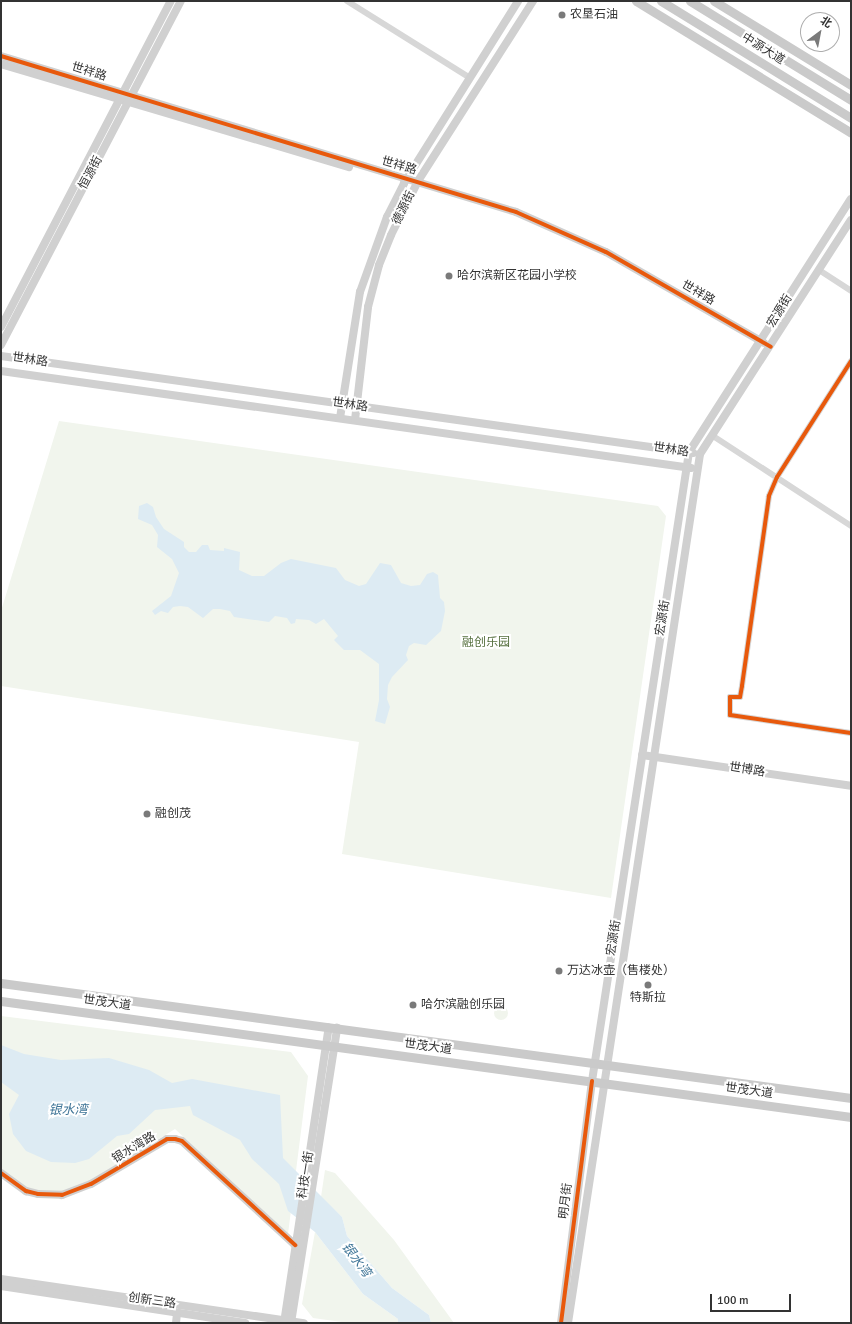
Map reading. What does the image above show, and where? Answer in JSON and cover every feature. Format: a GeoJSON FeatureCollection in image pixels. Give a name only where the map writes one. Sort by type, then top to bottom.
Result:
{"type":"FeatureCollection","features":[{"type":"Feature","properties":{"kind":"main road","name":"恒源街"},"geometry":{"type":"LineString","coordinates":[[1,345],[127,98],[170,1]]}},
{"type":"Feature","properties":{"kind":"main road","name":"恒源街"},"geometry":{"type":"LineString","coordinates":[[1,327],[181,1]]}},
{"type":"Feature","properties":{"kind":"main road","name":"德源街"},"geometry":{"type":"LineString","coordinates":[[340,418],[365,272],[387,217],[405,181],[518,1]]}},
{"type":"Feature","properties":{"kind":"main road","name":"德源街"},"geometry":{"type":"LineString","coordinates":[[355,420],[364,331],[374,283],[391,235],[416,184],[533,1]]}},
{"type":"Feature","properties":{"kind":"main road"},"geometry":{"type":"LineString","coordinates":[[636,1],[851,134]]}},
{"type":"Feature","properties":{"kind":"main road","name":"中源大道"},"geometry":{"type":"LineString","coordinates":[[661,1],[851,118]]}},
{"type":"Feature","properties":{"kind":"main road","name":"中源大道"},"geometry":{"type":"LineString","coordinates":[[690,1],[851,100]]}},
{"type":"Feature","properties":{"kind":"main road"},"geometry":{"type":"LineString","coordinates":[[714,1],[851,85]]}},
{"type":"Feature","properties":{"kind":"main road","name":"世祥路"},"geometry":{"type":"LineString","coordinates":[[1,56],[127,98]]}},
{"type":"Feature","properties":{"kind":"main road","name":"世祥路"},"geometry":{"type":"LineString","coordinates":[[1,64],[127,98],[405,181],[516,212],[566,232],[771,347]]}},
{"type":"Feature","properties":{"kind":"main road","name":"宏源街"},"geometry":{"type":"LineString","coordinates":[[592,1081],[689,452],[851,199]]}},
{"type":"Feature","properties":{"kind":"main road","name":"宏源街"},"geometry":{"type":"LineString","coordinates":[[604,1083],[700,454],[771,347],[851,220]]}},
{"type":"Feature","properties":{"kind":"main road","name":"世林路"},"geometry":{"type":"LineString","coordinates":[[1,356],[700,454]]}},
{"type":"Feature","properties":{"kind":"main road","name":"世林路"},"geometry":{"type":"LineString","coordinates":[[1,371],[698,469]]}},
{"type":"Feature","properties":{"kind":"main road","name":"世博路"},"geometry":{"type":"LineString","coordinates":[[643,752],[851,786]]}},
{"type":"Feature","properties":{"kind":"main road","name":"世博路"},"geometry":{"type":"LineString","coordinates":[[654,754],[851,782]]}},
{"type":"Feature","properties":{"kind":"main road","name":"世茂大道"},"geometry":{"type":"LineString","coordinates":[[1,983],[851,1098]]}},
{"type":"Feature","properties":{"kind":"main road","name":"世茂大道"},"geometry":{"type":"LineString","coordinates":[[1,1001],[851,1117]]}},
{"type":"Feature","properties":{"kind":"main road","name":"科技一街"},"geometry":{"type":"LineString","coordinates":[[288,1322],[297,1244],[312,1162],[333,1028]]}},
{"type":"Feature","properties":{"kind":"main road","name":"明月街"},"geometry":{"type":"LineString","coordinates":[[560,1323],[592,1081]]}},
{"type":"Feature","properties":{"kind":"main road","name":"明月街"},"geometry":{"type":"LineString","coordinates":[[568,1323],[604,1083]]}},
{"type":"Feature","properties":{"kind":"main road","name":"银水湾路"},"geometry":{"type":"LineString","coordinates":[[1,1173],[26,1191],[38,1194],[62,1195],[91,1184],[167,1139],[175,1139],[182,1141],[297,1244]]}},
{"type":"Feature","properties":{"kind":"main road","name":"创新三路"},"geometry":{"type":"LineString","coordinates":[[1,1279],[288,1322],[304,1323]]}},
{"type":"Feature","properties":{"kind":"main road","name":"创新三路"},"geometry":{"type":"LineString","coordinates":[[1,1286],[245,1323]]}},
{"type":"Feature","properties":{"kind":"main road"},"geometry":{"type":"LineString","coordinates":[[176,1323],[180,1313]]}},
{"type":"Feature","properties":{"kind":"main road"},"geometry":{"type":"LineString","coordinates":[[180,1313],[182,1323]]}},
{"type":"Feature","properties":{"kind":"street"},"geometry":{"type":"LineString","coordinates":[[347,1],[470,78]]}},
{"type":"Feature","properties":{"kind":"street"},"geometry":{"type":"LineString","coordinates":[[819,270],[851,291]]}},
{"type":"Feature","properties":{"kind":"street"},"geometry":{"type":"LineString","coordinates":[[851,361],[777,477],[769,496],[740,697],[730,697],[730,715],[851,733]]}},
{"type":"Feature","properties":{"kind":"street"},"geometry":{"type":"LineString","coordinates":[[712,436],[851,526]]}},
{"type":"Feature","properties":{"kind":"green space","name":"融创乐园"},"geometry":{"type":"Polygon","coordinates":[[[59,421],[658,506],[666,516],[611,898],[342,854],[359,742],[1,686],[1,611],[59,421]]]}},
{"type":"Feature","properties":{"kind":"green space"},"geometry":{"type":"Polygon","coordinates":[[[498,1006],[504,1006],[508,1010],[508,1016],[504,1020],[498,1020],[494,1016],[494,1010],[498,1006]]]}},
{"type":"Feature","properties":{"kind":"green space"},"geometry":{"type":"Polygon","coordinates":[[[1,1016],[291,1052],[308,1076],[288,1234],[175,1129],[71,1193],[25,1192],[1,1171],[1,1016]]]}},
{"type":"Feature","properties":{"kind":"green space"},"geometry":{"type":"Polygon","coordinates":[[[325,1170],[335,1173],[394,1240],[454,1323],[431,1323],[429,1315],[392,1288],[347,1236],[342,1217],[321,1197],[325,1170]]]}},
{"type":"Feature","properties":{"kind":"green space"},"geometry":{"type":"Polygon","coordinates":[[[315,1232],[363,1294],[398,1319],[398,1323],[349,1323],[313,1318],[302,1304],[315,1232]]]}},
{"type":"Feature","properties":{"kind":"water"},"geometry":{"type":"Polygon","coordinates":[[[147,503],[153,507],[156,517],[164,529],[184,542],[184,547],[189,552],[196,552],[202,545],[208,545],[210,550],[224,551],[224,548],[240,552],[239,570],[252,576],[264,576],[281,563],[291,559],[336,568],[345,580],[359,586],[366,584],[380,563],[391,565],[401,583],[411,586],[420,585],[427,574],[433,572],[438,575],[440,598],[444,602],[445,611],[441,631],[426,645],[414,643],[409,646],[406,655],[408,660],[392,677],[388,685],[387,699],[390,707],[385,724],[375,721],[379,700],[379,664],[360,650],[344,650],[334,640],[338,636],[324,619],[316,624],[309,620],[296,619],[295,623],[291,624],[287,618],[275,616],[269,622],[234,617],[230,611],[220,609],[213,609],[203,618],[188,607],[180,606],[173,607],[168,613],[161,611],[155,615],[152,611],[171,596],[179,573],[172,559],[157,547],[158,535],[152,525],[138,519],[139,506],[147,503]]]}},
{"type":"Feature","properties":{"kind":"water","name":"银水湾"},"geometry":{"type":"Polygon","coordinates":[[[1,1045],[24,1054],[61,1060],[109,1058],[149,1070],[172,1083],[192,1079],[280,1095],[283,1158],[342,1217],[347,1236],[392,1288],[429,1315],[431,1323],[398,1323],[398,1319],[363,1294],[315,1232],[288,1211],[279,1184],[252,1159],[240,1140],[193,1115],[190,1106],[155,1110],[129,1134],[117,1136],[89,1159],[75,1163],[51,1162],[26,1151],[13,1134],[9,1114],[19,1095],[1,1082],[1,1045]]]}},
{"type":"Feature","properties":{"kind":"cycle path"},"geometry":{"type":"LineString","coordinates":[[1,56],[516,212],[606,252],[771,347]]}},
{"type":"Feature","properties":{"kind":"cycle path"},"geometry":{"type":"LineString","coordinates":[[851,361],[777,477],[769,496],[740,697],[730,697],[730,715],[851,733]]}},
{"type":"Feature","properties":{"kind":"cycle path"},"geometry":{"type":"LineString","coordinates":[[561,1323],[592,1081]]}},
{"type":"Feature","properties":{"kind":"cycle path"},"geometry":{"type":"LineString","coordinates":[[1,1173],[26,1191],[38,1194],[62,1195],[91,1184],[167,1139],[175,1139],[182,1141],[295,1245]]}},
{"type":"Feature","properties":{"kind":"place","name":"农垦石油"},"geometry":{"type":"Point","coordinates":[562,15]}},
{"type":"Feature","properties":{"kind":"place","name":"哈尔滨新区花园小学校"},"geometry":{"type":"Point","coordinates":[449,276]}},
{"type":"Feature","properties":{"kind":"place","name":"融创茂"},"geometry":{"type":"Point","coordinates":[147,814]}},
{"type":"Feature","properties":{"kind":"place","name":"万达冰壶（售楼处）"},"geometry":{"type":"Point","coordinates":[559,971]}},
{"type":"Feature","properties":{"kind":"place","name":"特斯拉"},"geometry":{"type":"Point","coordinates":[648,985]}},
{"type":"Feature","properties":{"kind":"place","name":"哈尔滨融创乐园"},"geometry":{"type":"Point","coordinates":[413,1005]}}]}
